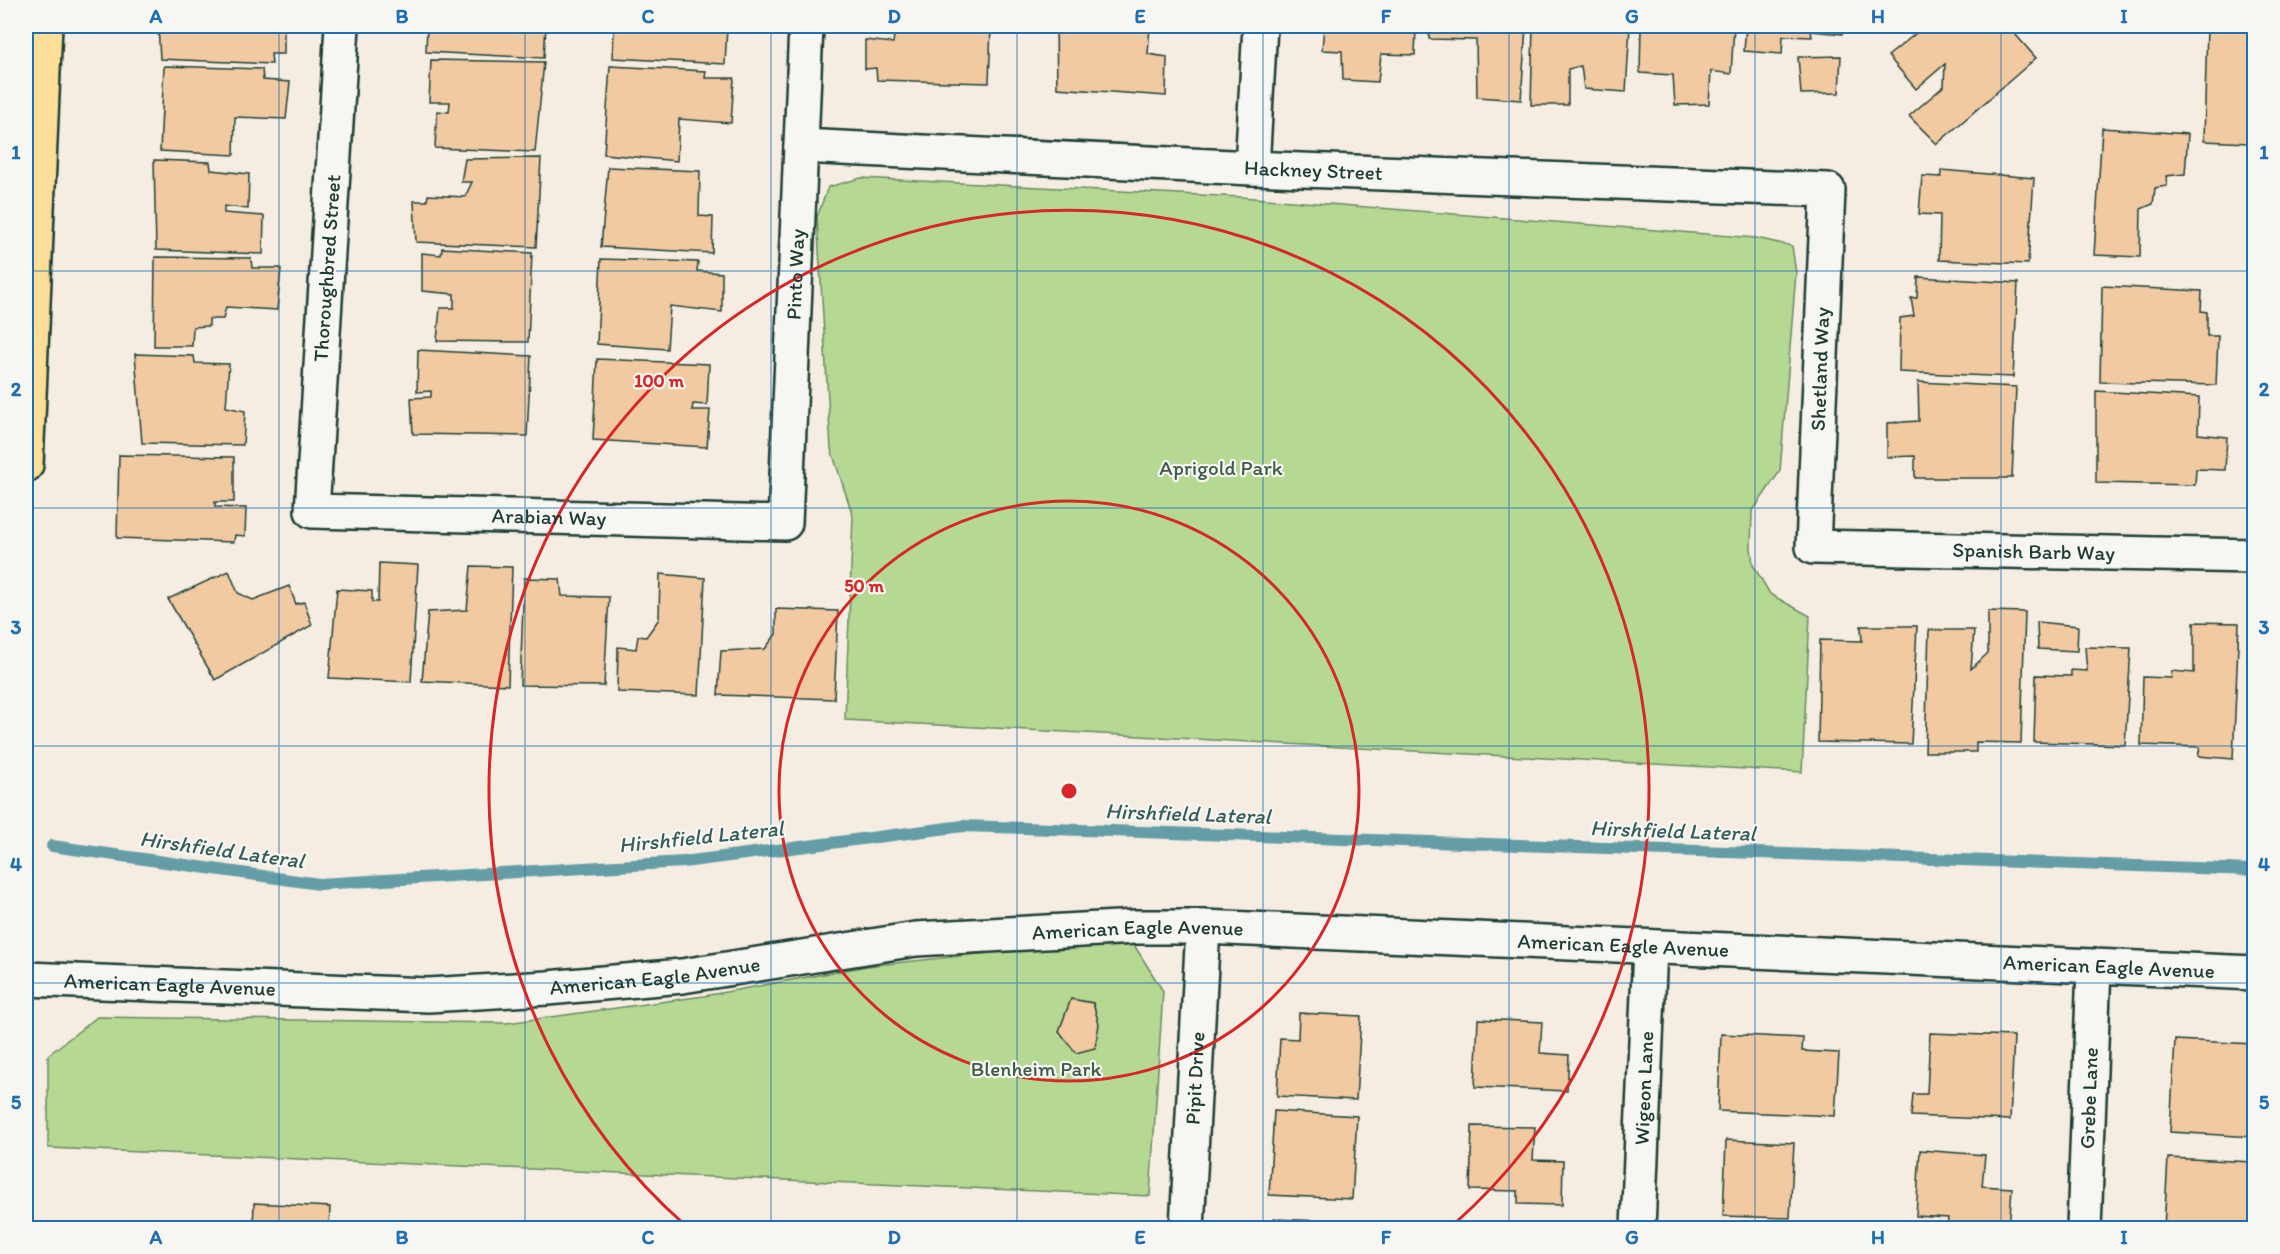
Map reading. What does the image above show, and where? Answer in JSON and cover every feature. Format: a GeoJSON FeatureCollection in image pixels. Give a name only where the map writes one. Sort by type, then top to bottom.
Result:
{"type":"FeatureCollection","features":[{"type":"Feature","properties":{"kind":"main road"},"geometry":{"type":"LineString","coordinates":[[26,465],[45,26]]}},
{"type":"Feature","properties":{"kind":"street","name":"Thoroughbred Street"},"geometry":{"type":"LineString","coordinates":[[312,512],[342,26]]}},
{"type":"Feature","properties":{"kind":"street","name":"Pinto Way"},"geometry":{"type":"LineString","coordinates":[[785,523],[806,26]]}},
{"type":"Feature","properties":{"kind":"street"},"geometry":{"type":"LineString","coordinates":[[1252,168],[1260,26]]}},
{"type":"Feature","properties":{"kind":"street","name":"Hackney Street"},"geometry":{"type":"LineString","coordinates":[[801,146],[1252,168],[1828,190]]}},
{"type":"Feature","properties":{"kind":"street","name":"Shetland Way"},"geometry":{"type":"LineString","coordinates":[[1813,548],[1828,190]]}},
{"type":"Feature","properties":{"kind":"street","name":"Arabian Way"},"geometry":{"type":"LineString","coordinates":[[312,512],[785,523]]}},
{"type":"Feature","properties":{"kind":"street","name":"Spanish Barb Way"},"geometry":{"type":"LineString","coordinates":[[1813,548],[2254,556]]}},
{"type":"Feature","properties":{"kind":"street","name":"American Eagle Avenue"},"geometry":{"type":"LineString","coordinates":[[26,979],[429,995],[547,988],[682,976],[916,939],[1125,927],[1203,927],[2254,974]]}},
{"type":"Feature","properties":{"kind":"street","name":"Pipit Drive"},"geometry":{"type":"LineString","coordinates":[[1187,1228],[1203,927]]}},
{"type":"Feature","properties":{"kind":"street","name":"Wigeon Lane"},"geometry":{"type":"LineString","coordinates":[[1638,1228],[1650,947]]}},
{"type":"Feature","properties":{"kind":"street","name":"Grebe Lane"},"geometry":{"type":"LineString","coordinates":[[2084,1228],[2094,967]]}},
{"type":"Feature","properties":{"kind":"green space","name":"Aprigold Park"},"geometry":{"type":"Polygon","coordinates":[[[861,178],[1241,197],[1756,238],[1792,246],[1796,273],[1780,471],[1752,512],[1751,547],[1753,565],[1770,594],[1810,616],[1802,772],[845,720],[853,516],[831,449],[817,217],[828,187],[861,178]]]}},
{"type":"Feature","properties":{"kind":"green space","name":"Blenheim Park"},"geometry":{"type":"Polygon","coordinates":[[[1134,945],[1163,991],[1150,1196],[48,1148],[48,1055],[97,1017],[507,1023],[704,996],[867,966],[1034,948],[1134,945]]]}},
{"type":"Feature","properties":{"kind":"building"},"geometry":{"type":"Polygon","coordinates":[[[158,26],[269,26],[269,28],[284,29],[284,54],[271,54],[272,64],[160,59],[158,26]]]}},
{"type":"Feature","properties":{"kind":"building"},"geometry":{"type":"Polygon","coordinates":[[[427,26],[546,26],[544,58],[426,52],[427,26]]]}},
{"type":"Feature","properties":{"kind":"building"},"geometry":{"type":"Polygon","coordinates":[[[614,26],[727,27],[725,64],[613,58],[614,26]]]}},
{"type":"Feature","properties":{"kind":"building"},"geometry":{"type":"Polygon","coordinates":[[[880,26],[991,26],[989,83],[877,80],[876,68],[865,69],[865,40],[893,43],[894,36],[879,35],[880,26]]]}},
{"type":"Feature","properties":{"kind":"building"},"geometry":{"type":"Polygon","coordinates":[[[1056,26],[1150,26],[1148,54],[1167,57],[1166,96],[1057,88],[1056,26]]]}},
{"type":"Feature","properties":{"kind":"building"},"geometry":{"type":"Polygon","coordinates":[[[1324,26],[1416,26],[1415,55],[1381,54],[1378,82],[1343,80],[1342,51],[1322,50],[1324,26]]]}},
{"type":"Feature","properties":{"kind":"building"},"geometry":{"type":"Polygon","coordinates":[[[1429,26],[1526,26],[1521,100],[1477,97],[1476,40],[1429,39],[1429,26]]]}},
{"type":"Feature","properties":{"kind":"building"},"geometry":{"type":"Polygon","coordinates":[[[1533,26],[1630,26],[1626,92],[1584,89],[1581,66],[1568,69],[1568,105],[1531,105],[1533,26]]]}},
{"type":"Feature","properties":{"kind":"building"},"geometry":{"type":"Polygon","coordinates":[[[1641,26],[1734,26],[1731,74],[1711,71],[1709,104],[1675,105],[1673,75],[1640,73],[1641,26]]]}},
{"type":"Feature","properties":{"kind":"building"},"geometry":{"type":"Polygon","coordinates":[[[1746,26],[1843,26],[1842,34],[1811,31],[1812,37],[1783,36],[1782,54],[1744,51],[1746,26]]]}},
{"type":"Feature","properties":{"kind":"building"},"geometry":{"type":"Polygon","coordinates":[[[1925,26],[2008,26],[2036,58],[1937,144],[1909,116],[1944,86],[1945,64],[1916,89],[1888,56],[1925,26]]]}},
{"type":"Feature","properties":{"kind":"building"},"geometry":{"type":"Polygon","coordinates":[[[2207,26],[2254,26],[2254,95],[2251,94],[2249,143],[2204,141],[2207,26]]]}},
{"type":"Feature","properties":{"kind":"building"},"geometry":{"type":"Polygon","coordinates":[[[1841,56],[1839,93],[1801,94],[1798,57],[1841,56]]]}},
{"type":"Feature","properties":{"kind":"building"},"geometry":{"type":"Polygon","coordinates":[[[431,60],[544,62],[535,152],[435,148],[437,111],[449,112],[450,102],[429,102],[431,60]]]}},
{"type":"Feature","properties":{"kind":"building"},"geometry":{"type":"Polygon","coordinates":[[[164,66],[262,69],[263,80],[290,82],[286,119],[235,117],[234,155],[160,151],[164,66]]]}},
{"type":"Feature","properties":{"kind":"building"},"geometry":{"type":"Polygon","coordinates":[[[610,66],[706,71],[705,78],[734,78],[731,123],[679,119],[677,161],[604,154],[610,66]]]}},
{"type":"Feature","properties":{"kind":"building"},"geometry":{"type":"Polygon","coordinates":[[[2102,128],[2188,134],[2185,174],[2166,176],[2167,186],[2155,188],[2153,204],[2141,209],[2140,257],[2094,255],[2102,128]]]}},
{"type":"Feature","properties":{"kind":"building"},"geometry":{"type":"Polygon","coordinates":[[[541,158],[536,247],[416,242],[414,201],[427,201],[428,195],[465,197],[472,182],[461,182],[465,159],[541,158]]]}},
{"type":"Feature","properties":{"kind":"building"},"geometry":{"type":"Polygon","coordinates":[[[154,160],[210,162],[211,170],[249,174],[248,209],[224,206],[224,213],[264,216],[263,254],[156,250],[154,160]]]}},
{"type":"Feature","properties":{"kind":"building"},"geometry":{"type":"Polygon","coordinates":[[[608,167],[700,171],[699,216],[713,217],[712,253],[601,247],[608,167]]]}},
{"type":"Feature","properties":{"kind":"building"},"geometry":{"type":"Polygon","coordinates":[[[1941,170],[2034,178],[2028,264],[1939,260],[1940,215],[1919,214],[1922,176],[1941,177],[1941,170]]]}},
{"type":"Feature","properties":{"kind":"building"},"geometry":{"type":"Polygon","coordinates":[[[442,248],[532,253],[528,342],[437,341],[440,308],[454,308],[454,294],[422,291],[422,253],[441,255],[442,248]]]}},
{"type":"Feature","properties":{"kind":"building"},"geometry":{"type":"Polygon","coordinates":[[[155,257],[251,258],[252,268],[281,268],[277,310],[226,307],[223,319],[209,319],[209,326],[193,327],[192,346],[154,346],[155,257]]]}},
{"type":"Feature","properties":{"kind":"building"},"geometry":{"type":"Polygon","coordinates":[[[601,259],[698,262],[697,271],[722,273],[722,312],[670,306],[667,349],[597,344],[601,259]]]}},
{"type":"Feature","properties":{"kind":"building"},"geometry":{"type":"Polygon","coordinates":[[[1918,277],[2018,283],[2013,377],[1899,372],[1900,318],[1914,316],[1911,298],[1917,298],[1918,277]]]}},
{"type":"Feature","properties":{"kind":"building"},"geometry":{"type":"Polygon","coordinates":[[[2102,286],[2202,291],[2201,311],[2207,312],[2207,336],[2218,336],[2216,385],[2100,382],[2102,286]]]}},
{"type":"Feature","properties":{"kind":"building"},"geometry":{"type":"Polygon","coordinates":[[[418,350],[531,356],[527,436],[413,434],[411,398],[431,397],[431,391],[417,392],[418,350]]]}},
{"type":"Feature","properties":{"kind":"building"},"geometry":{"type":"Polygon","coordinates":[[[135,354],[194,356],[195,363],[229,364],[226,407],[245,411],[243,445],[142,443],[135,354]]]}},
{"type":"Feature","properties":{"kind":"building"},"geometry":{"type":"Polygon","coordinates":[[[597,359],[709,364],[707,405],[693,404],[692,410],[710,410],[707,447],[593,440],[597,359]]]}},
{"type":"Feature","properties":{"kind":"building"},"geometry":{"type":"Polygon","coordinates":[[[1918,382],[2016,387],[2012,478],[1915,478],[1915,456],[1887,457],[1887,423],[1919,421],[1918,382]]]}},
{"type":"Feature","properties":{"kind":"building"},"geometry":{"type":"Polygon","coordinates":[[[2096,391],[2199,397],[2198,434],[2227,437],[2225,470],[2196,469],[2195,485],[2096,483],[2096,391]]]}},
{"type":"Feature","properties":{"kind":"building"},"geometry":{"type":"Polygon","coordinates":[[[119,455],[234,457],[234,502],[215,502],[215,507],[246,508],[245,536],[235,535],[234,542],[117,538],[119,455]]]}},
{"type":"Feature","properties":{"kind":"building"},"geometry":{"type":"Polygon","coordinates":[[[379,563],[418,565],[411,682],[329,678],[337,589],[372,591],[372,602],[378,602],[379,563]]]}},
{"type":"Feature","properties":{"kind":"building"},"geometry":{"type":"Polygon","coordinates":[[[471,566],[512,567],[508,685],[422,681],[428,612],[467,610],[471,566]]]}},
{"type":"Feature","properties":{"kind":"building"},"geometry":{"type":"Polygon","coordinates":[[[229,571],[238,593],[253,600],[289,586],[296,604],[304,602],[312,625],[215,680],[168,599],[229,571]]]}},
{"type":"Feature","properties":{"kind":"building"},"geometry":{"type":"Polygon","coordinates":[[[660,574],[705,578],[699,695],[617,692],[618,647],[636,649],[638,636],[646,637],[659,619],[660,574]]]}},
{"type":"Feature","properties":{"kind":"building"},"geometry":{"type":"Polygon","coordinates":[[[524,578],[560,579],[562,596],[609,597],[604,686],[520,685],[524,578]]]}},
{"type":"Feature","properties":{"kind":"building"},"geometry":{"type":"Polygon","coordinates":[[[776,609],[838,611],[834,699],[718,695],[721,651],[765,649],[776,634],[776,609]]]}},
{"type":"Feature","properties":{"kind":"building"},"geometry":{"type":"Polygon","coordinates":[[[1988,611],[2025,612],[2021,743],[1976,742],[1976,752],[1925,752],[1929,630],[1974,630],[1971,669],[1988,653],[1988,611]]]}},
{"type":"Feature","properties":{"kind":"building"},"geometry":{"type":"Polygon","coordinates":[[[2037,622],[2078,626],[2077,651],[2038,649],[2037,622]]]}},
{"type":"Feature","properties":{"kind":"building"},"geometry":{"type":"Polygon","coordinates":[[[2194,622],[2239,623],[2233,759],[2198,756],[2200,747],[2141,745],[2143,677],[2171,678],[2172,671],[2194,673],[2194,622]]]}},
{"type":"Feature","properties":{"kind":"building"},"geometry":{"type":"Polygon","coordinates":[[[1861,626],[1917,626],[1911,744],[1818,742],[1820,640],[1862,641],[1861,626]]]}},
{"type":"Feature","properties":{"kind":"building"},"geometry":{"type":"Polygon","coordinates":[[[2085,647],[2131,648],[2125,745],[2034,742],[2036,675],[2071,676],[2071,670],[2087,671],[2085,647]]]}},
{"type":"Feature","properties":{"kind":"building"},"geometry":{"type":"Polygon","coordinates":[[[2252,658],[2254,658],[2254,757],[2251,757],[2252,658]]]}},
{"type":"Feature","properties":{"kind":"building"},"geometry":{"type":"Polygon","coordinates":[[[1071,999],[1093,1003],[1099,1024],[1095,1048],[1076,1053],[1059,1031],[1071,999]]]}},
{"type":"Feature","properties":{"kind":"building"},"geometry":{"type":"Polygon","coordinates":[[[1299,1013],[1361,1016],[1356,1100],[1277,1096],[1280,1038],[1298,1039],[1299,1013]]]}},
{"type":"Feature","properties":{"kind":"building"},"geometry":{"type":"Polygon","coordinates":[[[1478,1019],[1542,1022],[1540,1053],[1569,1055],[1567,1091],[1475,1087],[1478,1019]]]}},
{"type":"Feature","properties":{"kind":"building"},"geometry":{"type":"Polygon","coordinates":[[[1930,1033],[2014,1036],[2010,1120],[1911,1116],[1913,1094],[1927,1094],[1930,1033]]]}},
{"type":"Feature","properties":{"kind":"building"},"geometry":{"type":"Polygon","coordinates":[[[1721,1034],[1803,1038],[1802,1051],[1839,1053],[1835,1116],[1718,1111],[1721,1034]]]}},
{"type":"Feature","properties":{"kind":"building"},"geometry":{"type":"Polygon","coordinates":[[[2175,1040],[2254,1044],[2254,1137],[2170,1132],[2175,1040]]]}},
{"type":"Feature","properties":{"kind":"building"},"geometry":{"type":"Polygon","coordinates":[[[1274,1111],[1357,1116],[1352,1199],[1269,1195],[1274,1111]]]}},
{"type":"Feature","properties":{"kind":"building"},"geometry":{"type":"Polygon","coordinates":[[[1472,1126],[1535,1127],[1533,1160],[1563,1161],[1562,1205],[1518,1204],[1518,1191],[1470,1190],[1472,1126]]]}},
{"type":"Feature","properties":{"kind":"building"},"geometry":{"type":"Polygon","coordinates":[[[1726,1140],[1794,1143],[1790,1218],[1723,1216],[1726,1140]]]}},
{"type":"Feature","properties":{"kind":"building"},"geometry":{"type":"Polygon","coordinates":[[[1920,1150],[1985,1155],[1982,1186],[2012,1188],[2009,1228],[1947,1228],[1948,1218],[1916,1216],[1920,1150]]]}},
{"type":"Feature","properties":{"kind":"building"},"geometry":{"type":"Polygon","coordinates":[[[2168,1158],[2254,1162],[2254,1228],[2164,1228],[2168,1158]]]}},
{"type":"Feature","properties":{"kind":"building"},"geometry":{"type":"Polygon","coordinates":[[[254,1203],[330,1207],[329,1228],[253,1228],[254,1203]]]}},
{"type":"Feature","properties":{"kind":"building"},"geometry":{"type":"Polygon","coordinates":[[[1274,1219],[1346,1222],[1346,1228],[1273,1228],[1274,1219]]]}},
{"type":"Feature","properties":{"kind":"building"},"geometry":{"type":"Polygon","coordinates":[[[618,1224],[693,1227],[693,1228],[617,1228],[618,1224]]]}},
{"type":"Feature","properties":{"kind":"building"},"geometry":{"type":"Polygon","coordinates":[[[1477,1226],[1520,1228],[1477,1228],[1477,1226]]]}},
{"type":"Feature","properties":{"kind":"waterway","name":"Hirshfield Lateral"},"geometry":{"type":"LineString","coordinates":[[52,846],[319,884],[683,862],[963,826],[2254,870]]}}]}
